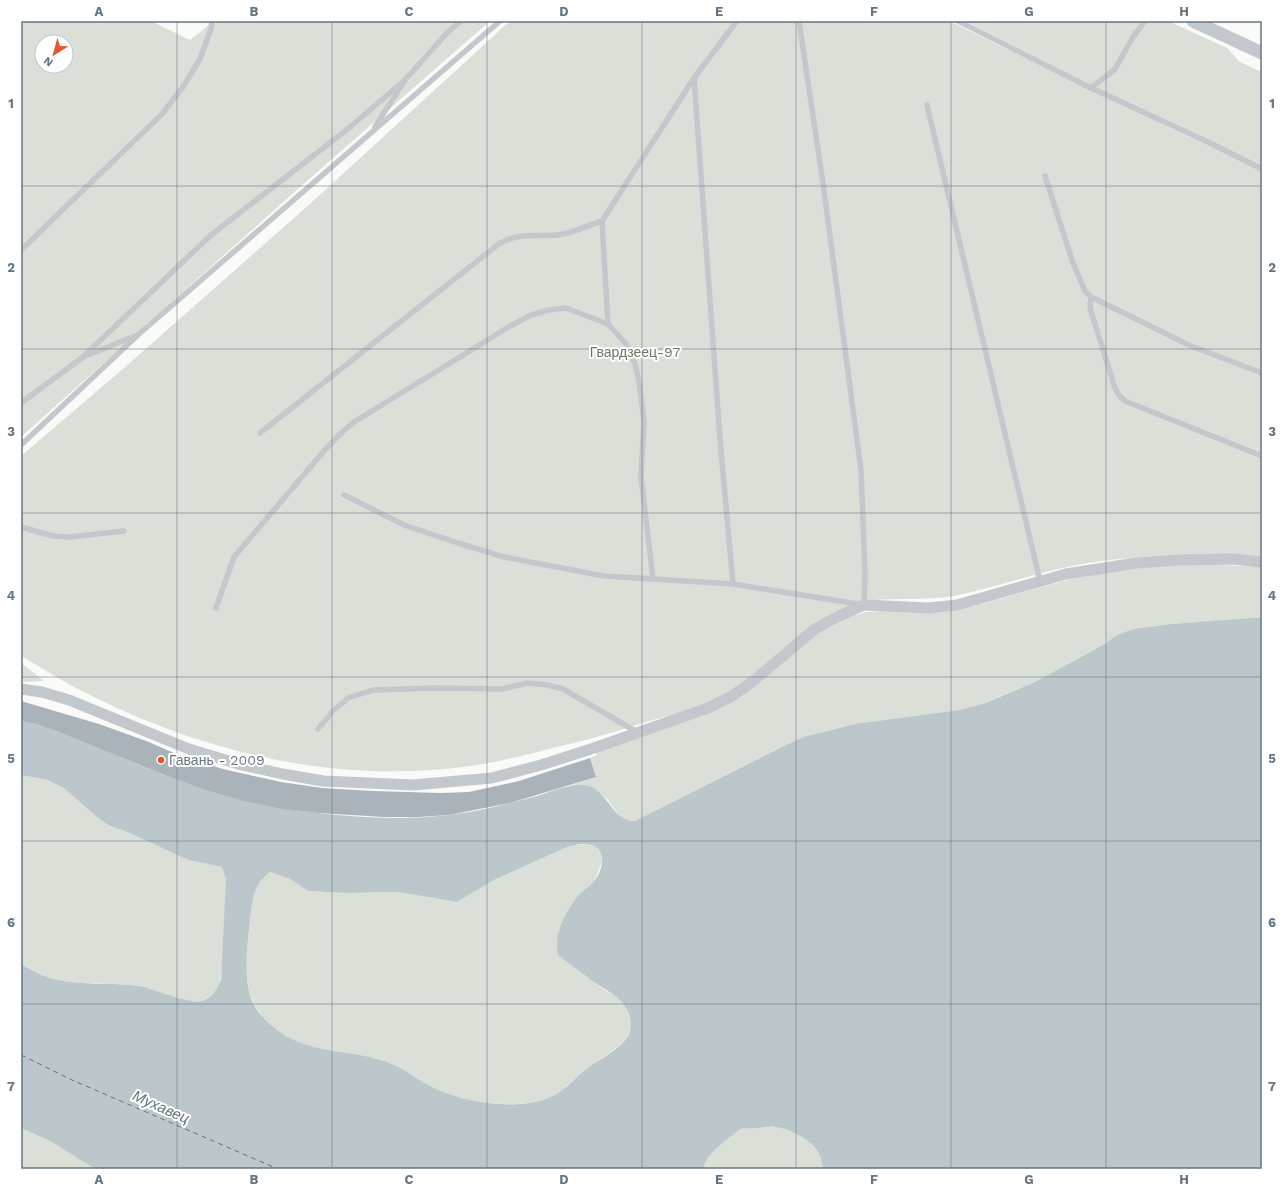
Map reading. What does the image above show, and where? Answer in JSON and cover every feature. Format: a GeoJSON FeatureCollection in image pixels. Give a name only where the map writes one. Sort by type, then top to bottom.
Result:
{"type":"FeatureCollection","features":[{"type":"Feature","properties":{"kind":"street"},"geometry":{"type":"LineString","coordinates":[[1194,21],[1262,53]]}},
{"type":"Feature","properties":{"kind":"street"},"geometry":{"type":"LineString","coordinates":[[21,689],[42,692],[69,700],[189,749],[234,763],[323,781],[413,785],[492,778],[549,762],[708,708],[732,696],[752,682],[815,629],[864,605],[929,608],[957,605],[1066,574],[1136,563],[1180,560],[1262,562]]}},
{"type":"Feature","properties":{"kind":"lane"},"geometry":{"type":"LineString","coordinates":[[21,250],[162,114],[183,87],[200,59],[211,29],[212,21]]}},
{"type":"Feature","properties":{"kind":"lane"},"geometry":{"type":"LineString","coordinates":[[21,404],[83,357],[211,235],[349,128],[405,80],[447,33],[461,21]]}},
{"type":"Feature","properties":{"kind":"lane"},"geometry":{"type":"LineString","coordinates":[[21,445],[139,334],[500,21]]}},
{"type":"Feature","properties":{"kind":"lane"},"geometry":{"type":"LineString","coordinates":[[608,324],[602,221],[694,78],[737,21]]}},
{"type":"Feature","properties":{"kind":"lane"},"geometry":{"type":"LineString","coordinates":[[344,495],[404,524],[504,557],[548,564],[604,576],[733,584],[864,605],[865,573],[861,470],[823,183],[799,21]]}},
{"type":"Feature","properties":{"kind":"lane"},"geometry":{"type":"LineString","coordinates":[[958,21],[1091,88],[1210,143],[1262,169]]}},
{"type":"Feature","properties":{"kind":"lane"},"geometry":{"type":"LineString","coordinates":[[1091,88],[1115,69],[1133,37],[1145,21]]}},
{"type":"Feature","properties":{"kind":"lane"},"geometry":{"type":"LineString","coordinates":[[694,78],[719,431],[733,584]]}},
{"type":"Feature","properties":{"kind":"lane"},"geometry":{"type":"LineString","coordinates":[[372,132],[405,80]]}},
{"type":"Feature","properties":{"kind":"lane"},"geometry":{"type":"LineString","coordinates":[[927,105],[1040,581]]}},
{"type":"Feature","properties":{"kind":"lane"},"geometry":{"type":"LineString","coordinates":[[1045,176],[1073,263],[1085,291],[1091,297],[1192,346],[1262,373]]}},
{"type":"Feature","properties":{"kind":"lane"},"geometry":{"type":"LineString","coordinates":[[260,433],[500,243],[512,237],[524,235],[558,235],[602,221]]}},
{"type":"Feature","properties":{"kind":"lane"},"geometry":{"type":"LineString","coordinates":[[1091,297],[1090,308],[1094,325],[1115,388],[1122,398],[1132,405],[1262,456]]}},
{"type":"Feature","properties":{"kind":"lane"},"geometry":{"type":"LineString","coordinates":[[216,608],[234,557],[324,451],[354,422],[496,335],[531,316],[549,310],[566,308],[608,324],[627,345],[635,364],[644,421],[641,476],[653,579]]}},
{"type":"Feature","properties":{"kind":"lane"},"geometry":{"type":"LineString","coordinates":[[83,357],[139,334]]}},
{"type":"Feature","properties":{"kind":"lane"},"geometry":{"type":"LineString","coordinates":[[21,527],[53,536],[70,537],[124,531]]}},
{"type":"Feature","properties":{"kind":"lane"},"geometry":{"type":"LineString","coordinates":[[318,729],[348,698],[373,690],[436,688],[502,689],[527,683],[547,685],[563,689],[637,732]]}},
{"type":"Feature","properties":{"kind":"green space"},"geometry":{"type":"Polygon","coordinates":[[[26,21],[151,21],[190,40],[214,21],[490,21],[300,187],[21,437],[21,25],[26,21]]]}},
{"type":"Feature","properties":{"kind":"green space","name":"Гвардзеец-97"},"geometry":{"type":"Polygon","coordinates":[[[510,21],[949,21],[1208,146],[965,21],[1168,21],[1227,48],[1240,62],[1262,72],[1262,557],[1166,556],[1119,559],[1057,569],[954,596],[867,601],[791,648],[728,693],[705,704],[601,736],[512,758],[463,767],[412,771],[362,771],[313,766],[264,757],[215,745],[168,729],[121,710],[76,688],[21,656],[21,456],[124,368],[311,203],[510,21]]]}},
{"type":"Feature","properties":{"kind":"green space"},"geometry":{"type":"Polygon","coordinates":[[[1203,564],[1262,567],[1262,618],[1171,624],[1133,629],[1117,635],[1103,645],[1033,683],[984,703],[959,710],[854,724],[826,731],[782,747],[635,821],[629,821],[617,813],[608,800],[595,790],[583,785],[566,787],[596,777],[590,758],[597,755],[594,748],[719,706],[817,632],[842,619],[866,612],[946,612],[974,606],[1071,579],[1133,568],[1203,564]]]}},
{"type":"Feature","properties":{"kind":"green space"},"geometry":{"type":"Polygon","coordinates":[[[21,663],[44,681],[21,682],[21,663]]]}},
{"type":"Feature","properties":{"kind":"green space"},"geometry":{"type":"Polygon","coordinates":[[[21,775],[48,780],[65,789],[98,818],[110,826],[125,831],[188,860],[222,867],[226,880],[222,972],[216,992],[213,995],[201,1001],[194,1001],[178,998],[139,986],[65,981],[45,976],[21,964],[21,775]]]}},
{"type":"Feature","properties":{"kind":"green space"},"geometry":{"type":"Polygon","coordinates":[[[579,844],[596,847],[601,854],[602,862],[595,880],[575,899],[559,929],[598,986],[616,997],[625,1006],[630,1021],[630,1028],[621,1044],[594,1064],[564,1090],[553,1097],[545,1100],[520,1104],[509,1104],[487,1103],[453,1096],[433,1088],[401,1068],[390,1063],[375,1058],[313,1047],[284,1035],[261,1015],[253,1002],[249,992],[247,980],[247,954],[252,904],[258,886],[270,872],[290,879],[308,891],[347,893],[399,892],[457,902],[494,880],[567,847],[579,844]]]}},
{"type":"Feature","properties":{"kind":"green space"},"geometry":{"type":"Polygon","coordinates":[[[766,1126],[787,1130],[808,1140],[818,1153],[823,1169],[703,1169],[712,1152],[739,1130],[766,1126]]]}},
{"type":"Feature","properties":{"kind":"green space"},"geometry":{"type":"Polygon","coordinates":[[[21,1128],[50,1141],[95,1169],[21,1169],[21,1128]]]}},
{"type":"Feature","properties":{"kind":"water","name":"Мухавец"},"geometry":{"type":"Polygon","coordinates":[[[1262,618],[1262,1169],[823,1169],[819,1154],[812,1144],[787,1130],[781,1128],[764,1127],[745,1128],[739,1130],[708,1157],[703,1169],[95,1169],[50,1141],[21,1128],[21,964],[33,971],[54,979],[86,983],[139,986],[188,1000],[206,1000],[214,993],[221,980],[226,880],[222,867],[188,860],[125,831],[110,826],[98,818],[65,789],[48,780],[21,775],[21,721],[51,728],[183,782],[249,802],[295,810],[379,818],[440,816],[480,810],[537,796],[566,787],[584,785],[592,787],[599,792],[620,816],[627,820],[635,821],[804,737],[854,724],[959,710],[985,703],[1033,683],[1103,645],[1117,635],[1133,629],[1171,624],[1262,618]],[[579,844],[567,847],[494,880],[457,902],[399,892],[347,893],[308,891],[290,879],[270,872],[258,886],[254,894],[252,904],[247,955],[247,981],[249,993],[253,1003],[261,1015],[271,1025],[285,1035],[299,1042],[314,1047],[361,1055],[392,1064],[429,1085],[454,1096],[501,1104],[522,1104],[549,1098],[558,1093],[588,1068],[620,1046],[628,1036],[630,1030],[629,1014],[620,1000],[558,955],[557,947],[560,926],[576,898],[597,877],[602,863],[601,853],[598,849],[592,845],[579,844]]]}},
{"type":"Feature","properties":{"kind":"building","name":"Гавань - 2009"},"geometry":{"type":"Polygon","coordinates":[[[21,701],[99,724],[149,742],[176,754],[223,769],[281,782],[322,788],[441,793],[469,792],[519,781],[590,758],[596,777],[510,803],[449,815],[384,817],[318,813],[283,809],[244,801],[206,790],[172,778],[57,731],[21,721],[21,701]]]}},
{"type":"Feature","properties":{"kind":"ferry route"},"geometry":{"type":"LineString","coordinates":[[21,1055],[72,1080],[278,1169]]}},
{"type":"Feature","properties":{"kind":"place","name":"Гавань - 2009"},"geometry":{"type":"Point","coordinates":[161,760]}}]}
